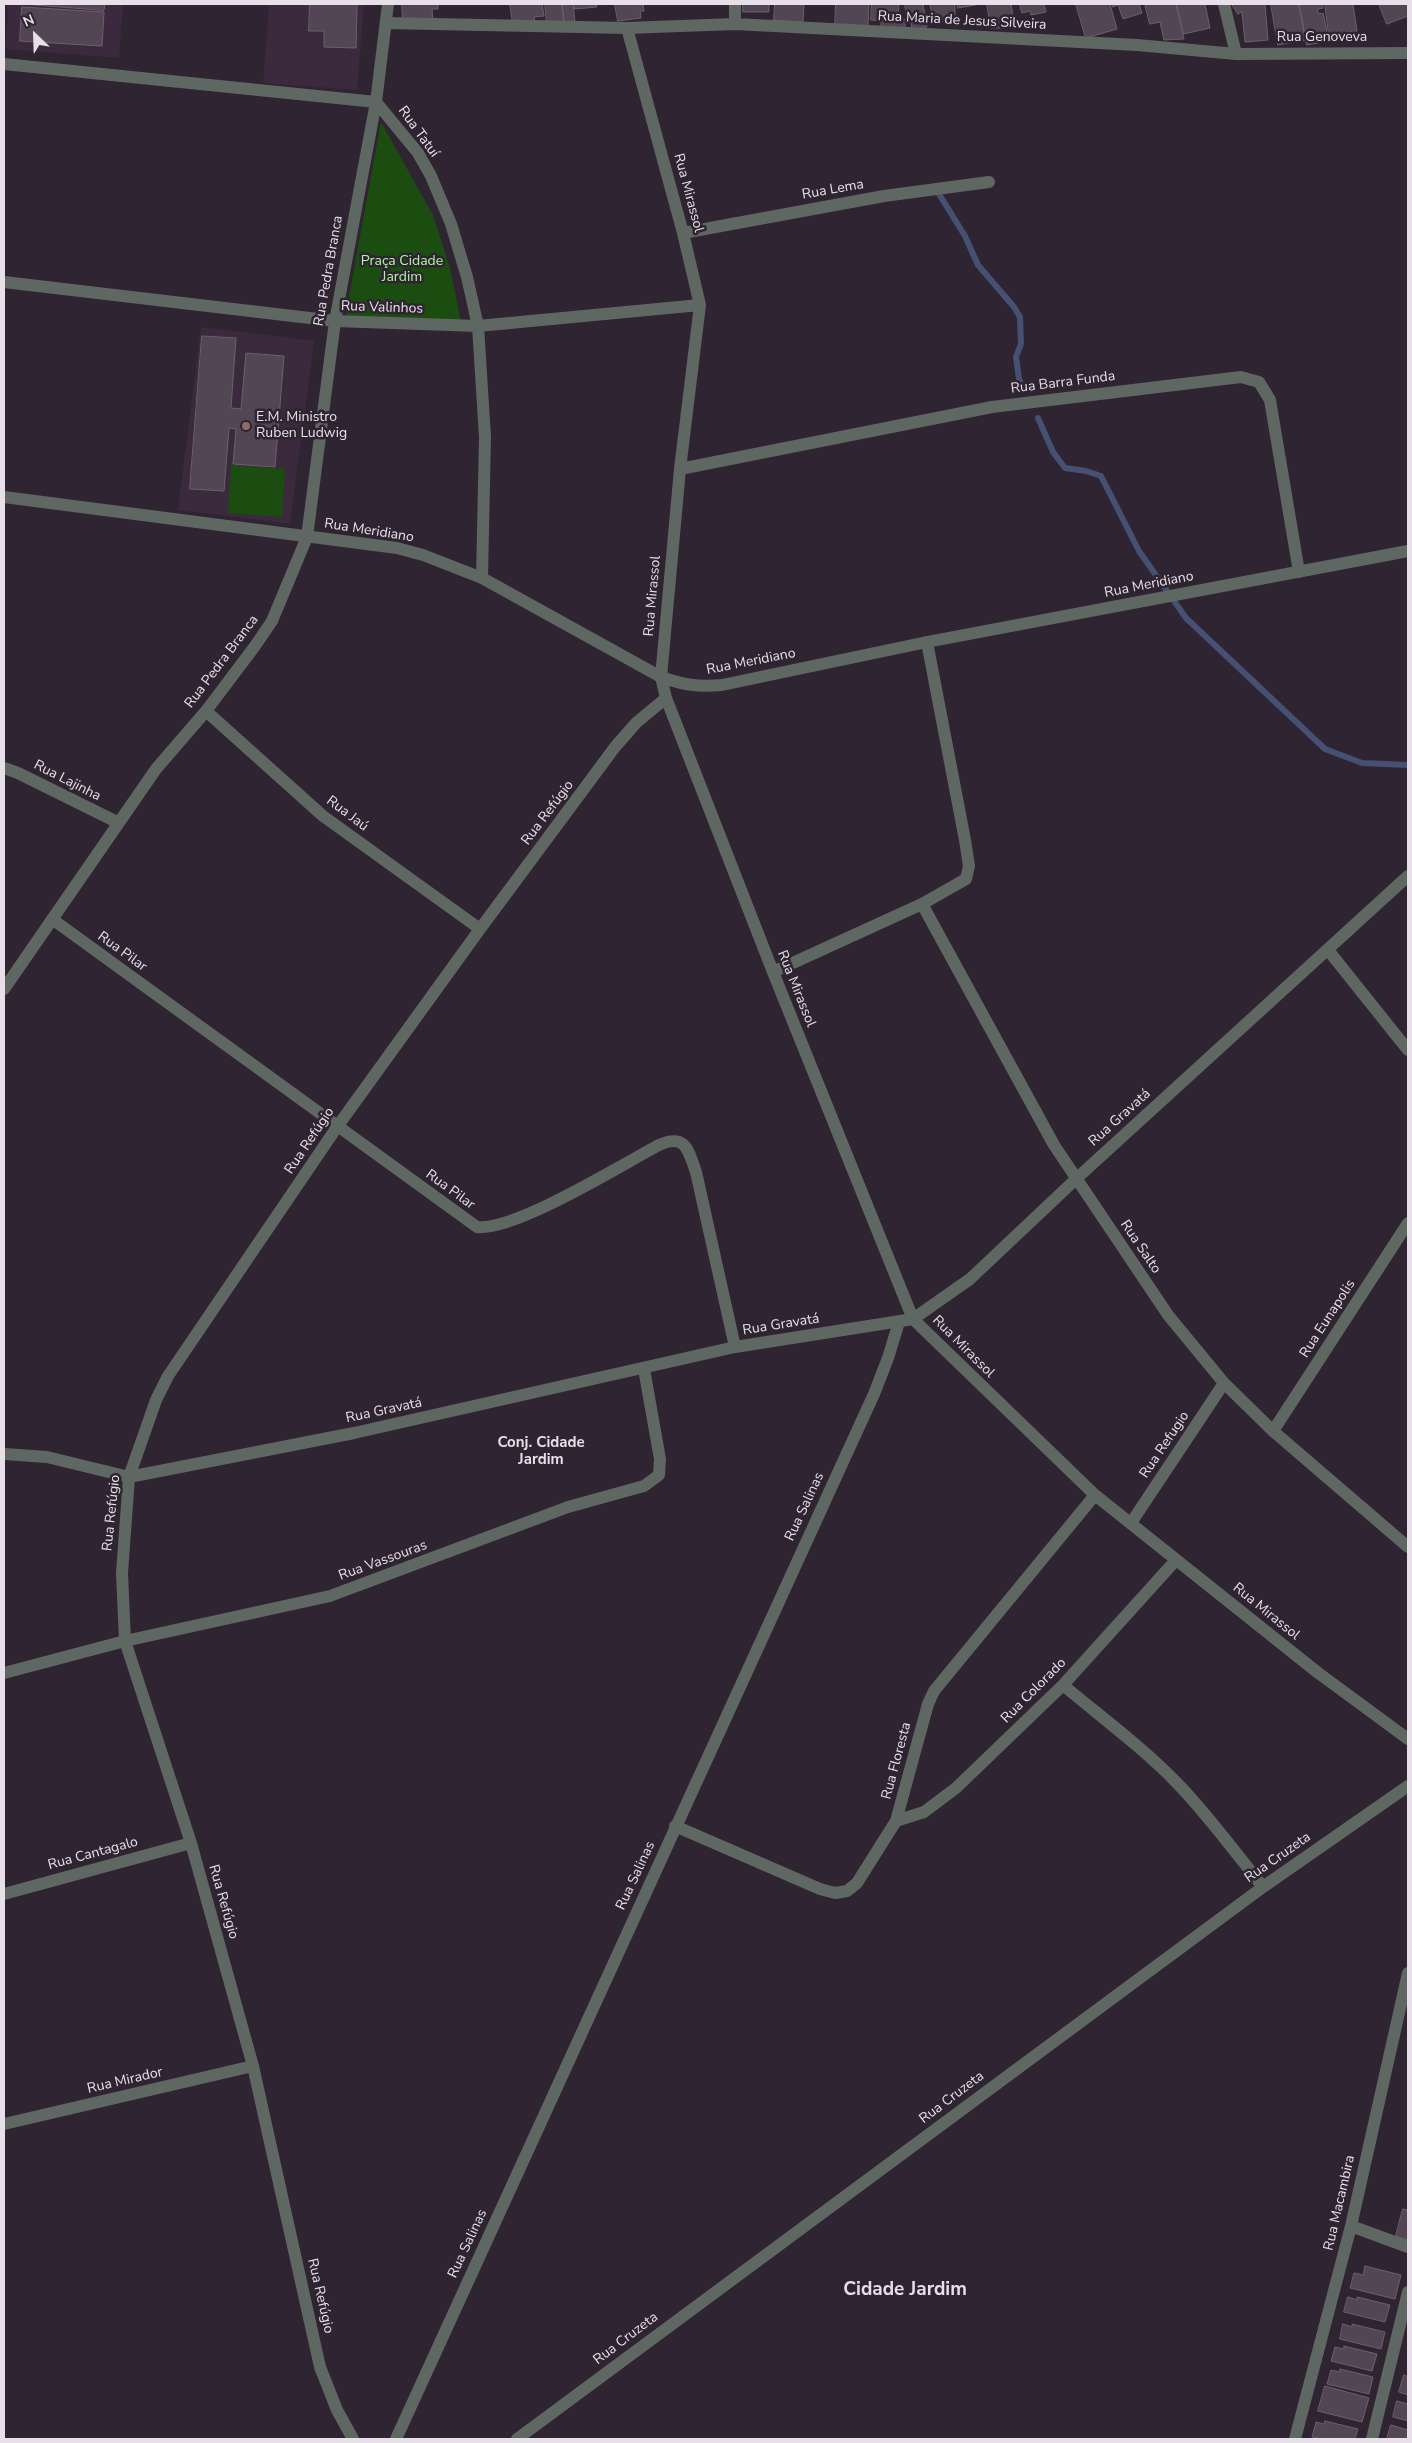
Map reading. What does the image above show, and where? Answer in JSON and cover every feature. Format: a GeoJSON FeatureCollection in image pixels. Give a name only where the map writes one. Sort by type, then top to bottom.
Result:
{"type":"FeatureCollection","features":[{"type":"Feature","properties":{"kind":"street","name":"Rua Pedra Branca"},"geometry":{"type":"LineString","coordinates":[[4,989],[117,822],[156,768],[206,711],[272,621],[307,537],[335,321],[376,102],[388,4]]}},
{"type":"Feature","properties":{"kind":"street"},"geometry":{"type":"LineString","coordinates":[[735,4],[735,24]]}},
{"type":"Feature","properties":{"kind":"street"},"geometry":{"type":"LineString","coordinates":[[1224,4],[1236,54]]}},
{"type":"Feature","properties":{"kind":"street","name":"Rua Maria de Jesus Silveira"},"geometry":{"type":"LineString","coordinates":[[386,23],[627,28],[735,24],[1137,46],[1236,54]]}},
{"type":"Feature","properties":{"kind":"street","name":"Rua Mirassol"},"geometry":{"type":"LineString","coordinates":[[627,28],[684,233],[700,305],[680,469],[661,677],[666,698],[773,972],[913,1319],[1094,1495],[1317,1672],[1408,1739]]}},
{"type":"Feature","properties":{"kind":"street","name":"Rua Genoveva"},"geometry":{"type":"LineString","coordinates":[[1236,54],[1408,53]]}},
{"type":"Feature","properties":{"kind":"street"},"geometry":{"type":"LineString","coordinates":[[4,64],[376,102]]}},
{"type":"Feature","properties":{"kind":"street","name":"Rua Tatuí"},"geometry":{"type":"LineString","coordinates":[[376,102],[418,153],[430,176],[451,224],[467,277],[478,326],[484,437],[482,578]]}},
{"type":"Feature","properties":{"kind":"street","name":"Rua Lema"},"geometry":{"type":"LineString","coordinates":[[684,233],[884,196],[989,182]]}},
{"type":"Feature","properties":{"kind":"street","name":"Rua Valinhos"},"geometry":{"type":"LineString","coordinates":[[4,282],[335,321],[478,326],[700,305]]}},
{"type":"Feature","properties":{"kind":"street","name":"Rua Barra Funda"},"geometry":{"type":"LineString","coordinates":[[680,469],[992,407],[1241,377],[1259,382],[1270,400],[1299,572]]}},
{"type":"Feature","properties":{"kind":"street","name":"Rua Meridiano"},"geometry":{"type":"LineString","coordinates":[[4,497],[397,548],[423,555],[482,578],[661,677],[688,686],[722,685],[928,642],[1408,551]]}},
{"type":"Feature","properties":{"kind":"street"},"geometry":{"type":"LineString","coordinates":[[773,972],[922,904],[966,879],[969,866],[928,642]]}},
{"type":"Feature","properties":{"kind":"street","name":"Rua Refúgio"},"geometry":{"type":"LineString","coordinates":[[353,2439],[334,2402],[320,2367],[253,2066],[191,1843],[125,1641],[122,1573],[129,1477],[156,1400],[168,1376],[337,1127],[615,747],[649,710],[666,698]]}},
{"type":"Feature","properties":{"kind":"street","name":"Rua Jaú"},"geometry":{"type":"LineString","coordinates":[[206,711],[323,816],[480,929]]}},
{"type":"Feature","properties":{"kind":"street","name":"Rua Lajinha"},"geometry":{"type":"LineString","coordinates":[[4,768],[18,773],[117,822]]}},
{"type":"Feature","properties":{"kind":"street","name":"Rua Gravatá"},"geometry":{"type":"LineString","coordinates":[[4,1454],[47,1457],[129,1477],[354,1433],[735,1347],[913,1319],[970,1279],[1076,1179],[1408,876]]}},
{"type":"Feature","properties":{"kind":"street","name":"Rua Salto"},"geometry":{"type":"LineString","coordinates":[[922,904],[1040,1120],[1076,1179],[1168,1315],[1224,1383],[1273,1431],[1408,1547]]}},
{"type":"Feature","properties":{"kind":"street","name":"Rua Pilar"},"geometry":{"type":"LineString","coordinates":[[52,920],[476,1226],[487,1228],[502,1225],[539,1209],[659,1144],[670,1140],[678,1140],[690,1155],[696,1172],[735,1347]]}},
{"type":"Feature","properties":{"kind":"street"},"geometry":{"type":"LineString","coordinates":[[1328,950],[1408,1050]]}},
{"type":"Feature","properties":{"kind":"street","name":"Rua Eunapolis"},"geometry":{"type":"LineString","coordinates":[[1273,1431],[1408,1223]]}},
{"type":"Feature","properties":{"kind":"street","name":"Rua Salinas"},"geometry":{"type":"LineString","coordinates":[[396,2439],[874,1394],[899,1322]]}},
{"type":"Feature","properties":{"kind":"street","name":"Rua Vassouras"},"geometry":{"type":"LineString","coordinates":[[4,1673],[125,1641],[330,1596],[568,1507],[630,1491],[652,1482],[659,1475],[660,1459],[644,1369]]}},
{"type":"Feature","properties":{"kind":"street","name":"Rua Refugio"},"geometry":{"type":"LineString","coordinates":[[1131,1523],[1224,1383]]}},
{"type":"Feature","properties":{"kind":"street","name":"Rua Floresta"},"geometry":{"type":"LineString","coordinates":[[676,1826],[820,1889],[835,1894],[848,1891],[857,1882],[896,1821],[928,1704],[934,1690],[1094,1495]]}},
{"type":"Feature","properties":{"kind":"street","name":"Rua Colorado"},"geometry":{"type":"LineString","coordinates":[[896,1821],[924,1812],[936,1805],[956,1788],[1063,1685],[1176,1560]]}},
{"type":"Feature","properties":{"kind":"street"},"geometry":{"type":"LineString","coordinates":[[1063,1685],[1165,1771],[1197,1804],[1263,1887]]}},
{"type":"Feature","properties":{"kind":"street","name":"Rua Cruzeta"},"geometry":{"type":"LineString","coordinates":[[517,2439],[1263,1887],[1408,1786]]}},
{"type":"Feature","properties":{"kind":"street","name":"Rua Cantagalo"},"geometry":{"type":"LineString","coordinates":[[4,1894],[191,1843]]}},
{"type":"Feature","properties":{"kind":"street","name":"Rua Macambira"},"geometry":{"type":"LineString","coordinates":[[1295,2439],[1351,2226],[1408,1973]]}},
{"type":"Feature","properties":{"kind":"street","name":"Rua Mirador"},"geometry":{"type":"LineString","coordinates":[[4,2124],[253,2066]]}},
{"type":"Feature","properties":{"kind":"street"},"geometry":{"type":"LineString","coordinates":[[1351,2226],[1408,2247]]}},
{"type":"Feature","properties":{"kind":"street"},"geometry":{"type":"LineString","coordinates":[[1372,2439],[1408,2292]]}},
{"type":"Feature","properties":{"kind":"shaded area"},"geometry":{"type":"Polygon","coordinates":[[[9,4],[123,4],[119,58],[5,49],[9,4]]]}},
{"type":"Feature","properties":{"kind":"shaded area"},"geometry":{"type":"Polygon","coordinates":[[[269,4],[364,4],[357,90],[263,83],[269,4]]]}},
{"type":"Feature","properties":{"kind":"shaded area","name":"E.M. Ministro Ruben Ludwig"},"geometry":{"type":"Polygon","coordinates":[[[201,327],[314,341],[290,524],[178,510],[201,327]]]}},
{"type":"Feature","properties":{"kind":"green space","name":"Praça Cidade Jardim"},"geometry":{"type":"Polygon","coordinates":[[[381,122],[433,215],[450,268],[461,322],[345,318],[381,122]]]}},
{"type":"Feature","properties":{"kind":"green space"},"geometry":{"type":"Polygon","coordinates":[[[231,465],[285,469],[282,517],[228,513],[231,465]]]}},
{"type":"Feature","properties":{"kind":"building"},"geometry":{"type":"Polygon","coordinates":[[[22,4],[105,4],[104,10],[22,4]]]}},
{"type":"Feature","properties":{"kind":"building"},"geometry":{"type":"Polygon","coordinates":[[[310,4],[357,4],[356,48],[324,47],[324,31],[309,31],[310,4]]]}},
{"type":"Feature","properties":{"kind":"building"},"geometry":{"type":"Polygon","coordinates":[[[402,4],[438,4],[438,9],[432,9],[433,20],[403,21],[402,4]]]}},
{"type":"Feature","properties":{"kind":"building"},"geometry":{"type":"Polygon","coordinates":[[[510,4],[542,4],[544,16],[534,17],[535,22],[513,23],[510,4]]]}},
{"type":"Feature","properties":{"kind":"building"},"geometry":{"type":"Polygon","coordinates":[[[545,4],[573,4],[562,5],[564,22],[547,24],[545,4]]]}},
{"type":"Feature","properties":{"kind":"building"},"geometry":{"type":"Polygon","coordinates":[[[573,4],[575,21],[564,22],[562,5],[573,4]]]}},
{"type":"Feature","properties":{"kind":"building"},"geometry":{"type":"Polygon","coordinates":[[[574,4],[596,4],[597,7],[575,9],[574,4]]]}},
{"type":"Feature","properties":{"kind":"building"},"geometry":{"type":"Polygon","coordinates":[[[615,4],[643,4],[644,11],[640,11],[641,18],[618,21],[615,4]]]}},
{"type":"Feature","properties":{"kind":"building"},"geometry":{"type":"Polygon","coordinates":[[[743,4],[769,4],[769,12],[743,12],[743,4]]]}},
{"type":"Feature","properties":{"kind":"building"},"geometry":{"type":"Polygon","coordinates":[[[775,4],[804,4],[803,22],[774,20],[775,4]]]}},
{"type":"Feature","properties":{"kind":"building"},"geometry":{"type":"Polygon","coordinates":[[[836,4],[869,4],[868,27],[835,26],[836,4]]]}},
{"type":"Feature","properties":{"kind":"building"},"geometry":{"type":"Polygon","coordinates":[[[872,4],[899,4],[898,18],[905,19],[905,29],[881,28],[881,21],[871,20],[872,4]]]}},
{"type":"Feature","properties":{"kind":"building"},"geometry":{"type":"Polygon","coordinates":[[[905,4],[923,4],[927,27],[912,30],[911,21],[908,22],[905,4]]]}},
{"type":"Feature","properties":{"kind":"building"},"geometry":{"type":"Polygon","coordinates":[[[930,4],[955,4],[955,19],[935,23],[930,4]]]}},
{"type":"Feature","properties":{"kind":"building"},"geometry":{"type":"Polygon","coordinates":[[[958,4],[981,4],[958,8],[958,4]]]}},
{"type":"Feature","properties":{"kind":"building"},"geometry":{"type":"Polygon","coordinates":[[[987,4],[1011,4],[1015,28],[991,28],[987,4]]]}},
{"type":"Feature","properties":{"kind":"building"},"geometry":{"type":"Polygon","coordinates":[[[1020,4],[1044,4],[1046,12],[1031,15],[1030,11],[1022,13],[1020,4]]]}},
{"type":"Feature","properties":{"kind":"building"},"geometry":{"type":"Polygon","coordinates":[[[1076,4],[1110,4],[1117,29],[1086,38],[1076,4]]]}},
{"type":"Feature","properties":{"kind":"building"},"geometry":{"type":"Polygon","coordinates":[[[1112,4],[1139,4],[1142,13],[1123,19],[1118,5],[1113,7],[1112,4]]]}},
{"type":"Feature","properties":{"kind":"building"},"geometry":{"type":"Polygon","coordinates":[[[1145,4],[1176,4],[1184,39],[1164,40],[1160,22],[1150,24],[1145,4]]]}},
{"type":"Feature","properties":{"kind":"building"},"geometry":{"type":"Polygon","coordinates":[[[1177,4],[1205,4],[1210,28],[1184,34],[1177,4]]]}},
{"type":"Feature","properties":{"kind":"building"},"geometry":{"type":"Polygon","coordinates":[[[1232,4],[1265,4],[1268,40],[1245,42],[1242,12],[1238,14],[1232,4]]]}},
{"type":"Feature","properties":{"kind":"building"},"geometry":{"type":"Polygon","coordinates":[[[1271,4],[1299,4],[1306,40],[1278,45],[1271,4]]]}},
{"type":"Feature","properties":{"kind":"building"},"geometry":{"type":"Polygon","coordinates":[[[1299,4],[1322,4],[1323,8],[1318,9],[1318,14],[1323,13],[1329,41],[1307,45],[1299,4]]]}},
{"type":"Feature","properties":{"kind":"building"},"geometry":{"type":"Polygon","coordinates":[[[1325,4],[1353,4],[1357,31],[1329,34],[1325,4]]]}},
{"type":"Feature","properties":{"kind":"building"},"geometry":{"type":"Polygon","coordinates":[[[1379,4],[1408,4],[1408,16],[1387,24],[1379,4]]]}},
{"type":"Feature","properties":{"kind":"building"},"geometry":{"type":"Polygon","coordinates":[[[22,7],[104,12],[102,46],[20,41],[22,7]]]}},
{"type":"Feature","properties":{"kind":"building"},"geometry":{"type":"Polygon","coordinates":[[[202,336],[236,338],[231,408],[241,409],[246,353],[284,356],[275,467],[233,464],[236,429],[229,428],[224,491],[190,489],[202,336]]]}},
{"type":"Feature","properties":{"kind":"building"},"geometry":{"type":"Polygon","coordinates":[[[1403,2209],[1408,2210],[1408,2240],[1396,2236],[1403,2209]]]}},
{"type":"Feature","properties":{"kind":"building"},"geometry":{"type":"Polygon","coordinates":[[[1365,2266],[1401,2275],[1395,2299],[1350,2288],[1354,2273],[1363,2275],[1365,2266]]]}},
{"type":"Feature","properties":{"kind":"building"},"geometry":{"type":"Polygon","coordinates":[[[1348,2297],[1357,2300],[1357,2297],[1390,2305],[1385,2322],[1344,2312],[1348,2297]]]}},
{"type":"Feature","properties":{"kind":"building"},"geometry":{"type":"Polygon","coordinates":[[[1343,2324],[1352,2327],[1352,2324],[1385,2332],[1381,2349],[1340,2339],[1343,2324]]]}},
{"type":"Feature","properties":{"kind":"building"},"geometry":{"type":"Polygon","coordinates":[[[1344,2346],[1377,2354],[1372,2371],[1331,2361],[1335,2347],[1344,2349],[1344,2346]]]}},
{"type":"Feature","properties":{"kind":"building"},"geometry":{"type":"Polygon","coordinates":[[[1340,2369],[1373,2377],[1369,2394],[1327,2384],[1331,2370],[1340,2372],[1340,2369]]]}},
{"type":"Feature","properties":{"kind":"building"},"geometry":{"type":"Polygon","coordinates":[[[1404,2375],[1408,2377],[1408,2395],[1399,2392],[1404,2375]]]}},
{"type":"Feature","properties":{"kind":"building"},"geometry":{"type":"Polygon","coordinates":[[[1325,2386],[1369,2398],[1362,2422],[1318,2411],[1325,2386]]]}},
{"type":"Feature","properties":{"kind":"building"},"geometry":{"type":"Polygon","coordinates":[[[1397,2401],[1408,2404],[1408,2421],[1393,2417],[1397,2401]]]}},
{"type":"Feature","properties":{"kind":"building"},"geometry":{"type":"Polygon","coordinates":[[[1325,2421],[1358,2429],[1355,2439],[1312,2437],[1316,2422],[1324,2424],[1325,2421]]]}},
{"type":"Feature","properties":{"kind":"building"},"geometry":{"type":"Polygon","coordinates":[[[1391,2425],[1408,2430],[1408,2439],[1387,2439],[1391,2425]]]}},
{"type":"Feature","properties":{"kind":"waterway"},"geometry":{"type":"LineString","coordinates":[[939,194],[965,236],[978,265],[1014,307],[1020,317],[1021,344],[1016,357],[1019,379],[1024,390]]}},
{"type":"Feature","properties":{"kind":"waterway"},"geometry":{"type":"LineString","coordinates":[[1038,418],[1053,452],[1065,468],[1086,471],[1101,476],[1139,551],[1186,618],[1325,749],[1362,763],[1408,765]]}},
{"type":"Feature","properties":{"kind":"place","name":"E.M. Ministro Ruben Ludwig"},"geometry":{"type":"Point","coordinates":[246,426]}},
{"type":"Feature","properties":{"kind":"district","name":"Conj. Cidade Jardim"},"geometry":{"type":"Point","coordinates":[541,1452]}},
{"type":"Feature","properties":{"kind":"district","name":"Cidade Jardim"},"geometry":{"type":"Point","coordinates":[905,2290]}}]}
